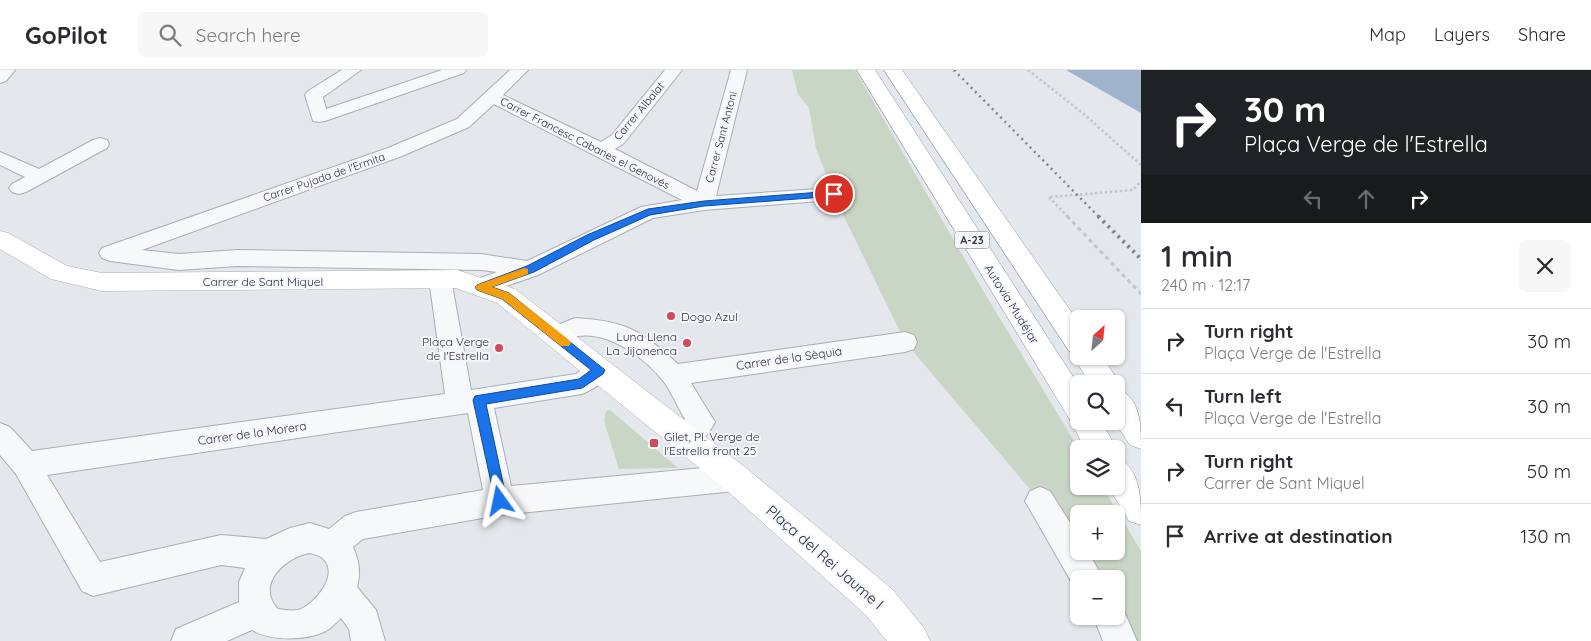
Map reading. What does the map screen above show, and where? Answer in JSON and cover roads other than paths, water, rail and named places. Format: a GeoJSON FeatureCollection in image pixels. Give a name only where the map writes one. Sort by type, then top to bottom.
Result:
{"type":"FeatureCollection","features":[{"type":"Feature","properties":{"kind":"main road","name":"Autovía Mudéjar"},"geometry":{"type":"LineString","coordinates":[[866,70],[1070,397]]}},
{"type":"Feature","properties":{"kind":"main road","name":"A-23"},"geometry":{"type":"LineString","coordinates":[[893,70],[1070,331]]}},
{"type":"Feature","properties":{"kind":"main road","name":"Carrer de Sant Miquel"},"geometry":{"type":"LineString","coordinates":[[0,239],[60,273],[102,282],[456,279],[480,287]]}},
{"type":"Feature","properties":{"kind":"main road"},"geometry":{"type":"LineString","coordinates":[[480,287],[506,296],[734,478]]}},
{"type":"Feature","properties":{"kind":"main road"},"geometry":{"type":"LineString","coordinates":[[1125,413],[1141,436]]}},
{"type":"Feature","properties":{"kind":"main road","name":"Plaça del Rei Jaume I"},"geometry":{"type":"LineString","coordinates":[[734,478],[880,602],[911,641]]}},
{"type":"Feature","properties":{"kind":"main road"},"geometry":{"type":"LineString","coordinates":[[1125,485],[1141,510]]}},
{"type":"Feature","properties":{"kind":"street"},"geometry":{"type":"LineString","coordinates":[[0,78],[7,70]]}},
{"type":"Feature","properties":{"kind":"street"},"geometry":{"type":"LineString","coordinates":[[353,70],[314,95],[319,117],[458,70]]}},
{"type":"Feature","properties":{"kind":"street","name":"Carrer Pujada de l'Ermita"},"geometry":{"type":"LineString","coordinates":[[110,253],[396,152],[463,123],[520,70]]}},
{"type":"Feature","properties":{"kind":"street","name":"Carrer Albalat"},"geometry":{"type":"LineString","coordinates":[[602,150],[618,139],[674,70]]}},
{"type":"Feature","properties":{"kind":"street","name":"Carrer Sant Antoni"},"geometry":{"type":"LineString","coordinates":[[704,204],[739,70]]}},
{"type":"Feature","properties":{"kind":"street","name":"Carrer Francesc Cabanes el Genovés"},"geometry":{"type":"LineString","coordinates":[[492,96],[602,150],[704,204]]}},
{"type":"Feature","properties":{"kind":"street"},"geometry":{"type":"LineString","coordinates":[[19,188],[100,144]]}},
{"type":"Feature","properties":{"kind":"street"},"geometry":{"type":"LineString","coordinates":[[0,158],[40,177]]}},
{"type":"Feature","properties":{"kind":"street"},"geometry":{"type":"LineString","coordinates":[[480,287],[530,269],[648,212],[704,204],[834,194]]}},
{"type":"Feature","properties":{"kind":"street","name":"Carrer de Sant Miquel"},"geometry":{"type":"LineString","coordinates":[[110,253],[178,262],[237,258],[333,259],[481,262],[530,269]]}},
{"type":"Feature","properties":{"kind":"street"},"geometry":{"type":"LineString","coordinates":[[440,280],[470,402],[500,501]]}},
{"type":"Feature","properties":{"kind":"street"},"geometry":{"type":"LineString","coordinates":[[557,336],[575,327],[605,329],[626,336],[646,350],[673,375],[701,422],[684,438]]}},
{"type":"Feature","properties":{"kind":"street","name":"Carrer de la Sèquia"},"geometry":{"type":"LineString","coordinates":[[673,375],[905,342]]}},
{"type":"Feature","properties":{"kind":"street"},"geometry":{"type":"LineString","coordinates":[[470,402],[582,383],[599,370]]}},
{"type":"Feature","properties":{"kind":"street","name":"Carrer de la Morera"},"geometry":{"type":"LineString","coordinates":[[26,465],[470,402]]}},
{"type":"Feature","properties":{"kind":"street"},"geometry":{"type":"LineString","coordinates":[[0,435],[26,465],[93,580],[221,550],[271,555]]}},
{"type":"Feature","properties":{"kind":"street"},"geometry":{"type":"LineString","coordinates":[[333,545],[356,526],[500,501],[734,478]]}},
{"type":"Feature","properties":{"kind":"street"},"geometry":{"type":"LineString","coordinates":[[1040,501],[1082,570]]}},
{"type":"Feature","properties":{"kind":"street"},"geometry":{"type":"LineString","coordinates":[[303,539],[322,540],[333,545],[340,554],[344,565],[344,578],[340,591],[332,604],[307,623],[292,627],[277,626],[265,621],[257,611],[253,598],[254,583],[260,568],[271,555],[283,546],[303,539]]}},
{"type":"Feature","properties":{"kind":"street"},"geometry":{"type":"LineString","coordinates":[[340,591],[366,632]]}},
{"type":"Feature","properties":{"kind":"street"},"geometry":{"type":"LineString","coordinates":[[188,641],[257,611]]}},
{"type":"Feature","properties":{"kind":"street"},"geometry":{"type":"LineString","coordinates":[[1113,625],[1120,641]]}},
{"type":"Feature","properties":{"kind":"water"},"geometry":{"type":"Polygon","coordinates":[[[1066,70],[1141,70],[1141,113],[1066,70]]]}},
{"type":"Feature","properties":{"kind":"railway"},"geometry":{"type":"LineString","coordinates":[[954,70],[1099,217]]}},
{"type":"Feature","properties":{"kind":"railway"},"geometry":{"type":"LineString","coordinates":[[1099,217],[1141,259]]}},
{"type":"Feature","properties":{"kind":"place","name":"Dogo Azul"},"geometry":{"type":"Point","coordinates":[671,316]}},
{"type":"Feature","properties":{"kind":"place","name":"Luna Llena La Jijonenca"},"geometry":{"type":"Point","coordinates":[687,343]}},
{"type":"Feature","properties":{"kind":"place","name":"Plaça Verge de l'Estrella"},"geometry":{"type":"Point","coordinates":[499,348]}},
{"type":"Feature","properties":{"kind":"place","name":"Gilet, Pl. Verge de l'Estrella front 25"},"geometry":{"type":"Point","coordinates":[654,443]}}]}
